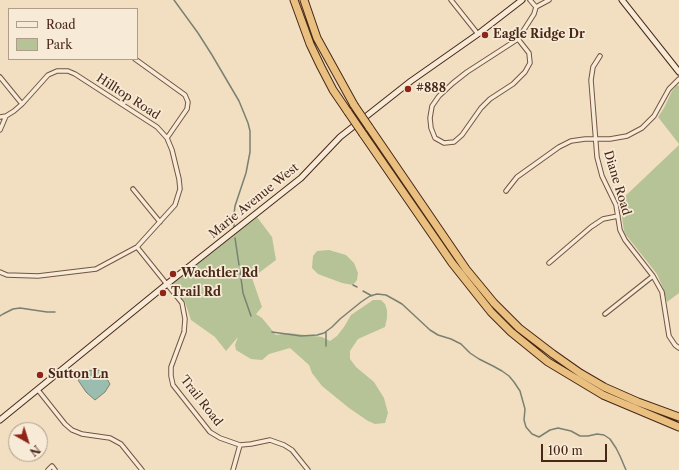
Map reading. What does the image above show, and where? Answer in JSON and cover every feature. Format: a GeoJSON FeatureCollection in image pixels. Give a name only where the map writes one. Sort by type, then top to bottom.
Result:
{"type":"FeatureCollection","features":[{"type":"Feature","properties":{"kind":"highway"},"geometry":{"type":"LineString","coordinates":[[294,0],[310,44],[333,90],[452,263],[491,312],[511,332],[548,362],[603,395],[679,427]]}},
{"type":"Feature","properties":{"kind":"highway"},"geometry":{"type":"LineString","coordinates":[[304,0],[317,38],[354,105],[466,269],[494,303],[519,328],[580,373],[604,387],[679,418]]}},
{"type":"Feature","properties":{"kind":"street"},"geometry":{"type":"LineString","coordinates":[[451,0],[478,34]]}},
{"type":"Feature","properties":{"kind":"street","name":"Marie Avenue West"},"geometry":{"type":"LineString","coordinates":[[0,420],[167,284],[301,178],[340,137],[411,81],[478,34],[522,0]]}},
{"type":"Feature","properties":{"kind":"street"},"geometry":{"type":"LineString","coordinates":[[530,0],[536,7]]}},
{"type":"Feature","properties":{"kind":"street"},"geometry":{"type":"LineString","coordinates":[[518,39],[529,52],[530,63],[525,72],[513,84],[490,99],[481,108],[462,135],[454,142],[444,143],[435,138],[431,128],[430,118],[432,106],[439,96],[467,72],[518,39],[534,14],[536,7],[549,0]]}},
{"type":"Feature","properties":{"kind":"street"},"geometry":{"type":"LineString","coordinates":[[622,0],[679,72]]}},
{"type":"Feature","properties":{"kind":"street","name":"Diane Road"},"geometry":{"type":"LineString","coordinates":[[600,56],[593,67],[591,80],[597,157],[602,176],[616,205],[620,230],[625,240],[653,276],[662,292],[669,336],[679,348]]}},
{"type":"Feature","properties":{"kind":"street"},"geometry":{"type":"LineString","coordinates":[[0,277],[7,275],[38,276],[96,269],[137,247],[174,205],[180,189],[179,179],[172,150],[167,138],[187,109],[188,102],[185,95],[136,60]]}},
{"type":"Feature","properties":{"kind":"street","name":"Hilltop Road"},"geometry":{"type":"LineString","coordinates":[[0,117],[6,116],[22,104],[48,75],[58,71],[68,71],[157,127],[167,138]]}},
{"type":"Feature","properties":{"kind":"street"},"geometry":{"type":"LineString","coordinates":[[0,78],[22,104]]}},
{"type":"Feature","properties":{"kind":"street"},"geometry":{"type":"LineString","coordinates":[[506,192],[517,177],[559,147],[571,141],[627,136],[642,128],[654,116],[669,89],[679,79]]}},
{"type":"Feature","properties":{"kind":"street"},"geometry":{"type":"LineString","coordinates":[[0,130],[6,116]]}},
{"type":"Feature","properties":{"kind":"street"},"geometry":{"type":"LineString","coordinates":[[134,189],[160,222]]}},
{"type":"Feature","properties":{"kind":"street"},"geometry":{"type":"LineString","coordinates":[[549,263],[591,227],[603,219],[618,216]]}},
{"type":"Feature","properties":{"kind":"street","name":"Trail Road"},"geometry":{"type":"LineString","coordinates":[[137,247],[182,303],[186,319],[184,332],[171,367],[171,376],[174,385],[210,432],[220,438],[240,445],[270,440],[279,443],[292,450],[306,468]]}},
{"type":"Feature","properties":{"kind":"street"},"geometry":{"type":"LineString","coordinates":[[0,272],[7,275]]}},
{"type":"Feature","properties":{"kind":"street"},"geometry":{"type":"LineString","coordinates":[[605,314],[653,276]]}},
{"type":"Feature","properties":{"kind":"street"},"geometry":{"type":"LineString","coordinates":[[38,390],[65,424],[72,430],[82,434],[110,438],[121,444],[142,470]]}},
{"type":"Feature","properties":{"kind":"street"},"geometry":{"type":"LineString","coordinates":[[233,470],[240,445]]}},
{"type":"Feature","properties":{"kind":"street"},"geometry":{"type":"LineString","coordinates":[[48,470],[54,468]]}},
{"type":"Feature","properties":{"kind":"green space"},"geometry":{"type":"Polygon","coordinates":[[[677,85],[679,86],[679,144],[658,117],[672,91],[677,85]]]}},
{"type":"Feature","properties":{"kind":"green space"},"geometry":{"type":"Polygon","coordinates":[[[679,145],[679,293],[667,302],[657,274],[624,231],[619,202],[679,145]]]}},
{"type":"Feature","properties":{"kind":"green space"},"geometry":{"type":"Polygon","coordinates":[[[257,217],[272,237],[276,260],[252,278],[262,307],[256,314],[262,318],[276,335],[289,333],[322,337],[330,341],[337,336],[351,315],[373,300],[381,300],[385,304],[387,318],[385,327],[358,339],[350,351],[350,359],[356,367],[374,382],[384,398],[388,413],[385,423],[375,424],[349,408],[322,386],[312,373],[309,365],[290,348],[269,354],[262,360],[251,359],[236,350],[235,345],[238,337],[226,351],[215,337],[191,320],[185,302],[171,285],[257,217]]]}},
{"type":"Feature","properties":{"kind":"green space"},"geometry":{"type":"Polygon","coordinates":[[[329,250],[346,255],[354,263],[358,273],[357,280],[353,285],[342,283],[318,274],[312,268],[313,256],[317,251],[329,250]]]}},
{"type":"Feature","properties":{"kind":"shaded area"},"geometry":{"type":"Polygon","coordinates":[[[96,369],[103,372],[110,384],[105,392],[95,400],[86,392],[78,380],[88,371],[96,369]]]}},
{"type":"Feature","properties":{"kind":"waterway"},"geometry":{"type":"LineString","coordinates":[[174,0],[212,55],[239,101],[248,123],[250,131],[250,152],[246,173],[235,206],[234,227]]}},
{"type":"Feature","properties":{"kind":"waterway"},"geometry":{"type":"LineString","coordinates":[[235,238],[239,265]]}},
{"type":"Feature","properties":{"kind":"waterway"},"geometry":{"type":"LineString","coordinates":[[240,271],[243,293],[251,316]]}},
{"type":"Feature","properties":{"kind":"waterway"},"geometry":{"type":"LineString","coordinates":[[353,285],[357,287]]}},
{"type":"Feature","properties":{"kind":"waterway"},"geometry":{"type":"LineString","coordinates":[[363,291],[372,296]]}},
{"type":"Feature","properties":{"kind":"waterway"},"geometry":{"type":"LineString","coordinates":[[272,332],[301,336],[324,333],[370,296],[377,294],[386,295],[402,304],[430,330],[438,335],[461,344],[470,353],[509,376],[520,391],[525,409],[524,420],[526,427],[532,434],[539,437],[550,430],[558,428],[571,431],[580,436],[597,434],[604,435],[610,439],[616,448],[626,470]]}},
{"type":"Feature","properties":{"kind":"waterway"},"geometry":{"type":"LineString","coordinates":[[0,316],[13,309],[20,308],[55,312]]}},
{"type":"Feature","properties":{"kind":"waterway"},"geometry":{"type":"LineString","coordinates":[[326,332],[326,346]]}},
{"type":"Feature","properties":{"kind":"place","name":"Eagle Ridge Dr"},"geometry":{"type":"Point","coordinates":[485,35]}},
{"type":"Feature","properties":{"kind":"place","name":"#888"},"geometry":{"type":"Point","coordinates":[408,89]}},
{"type":"Feature","properties":{"kind":"place","name":"Wachtler Rd"},"geometry":{"type":"Point","coordinates":[173,274]}},
{"type":"Feature","properties":{"kind":"place","name":"Trail Rd"},"geometry":{"type":"Point","coordinates":[163,293]}},
{"type":"Feature","properties":{"kind":"place","name":"Sutton Ln"},"geometry":{"type":"Point","coordinates":[40,375]}}]}
